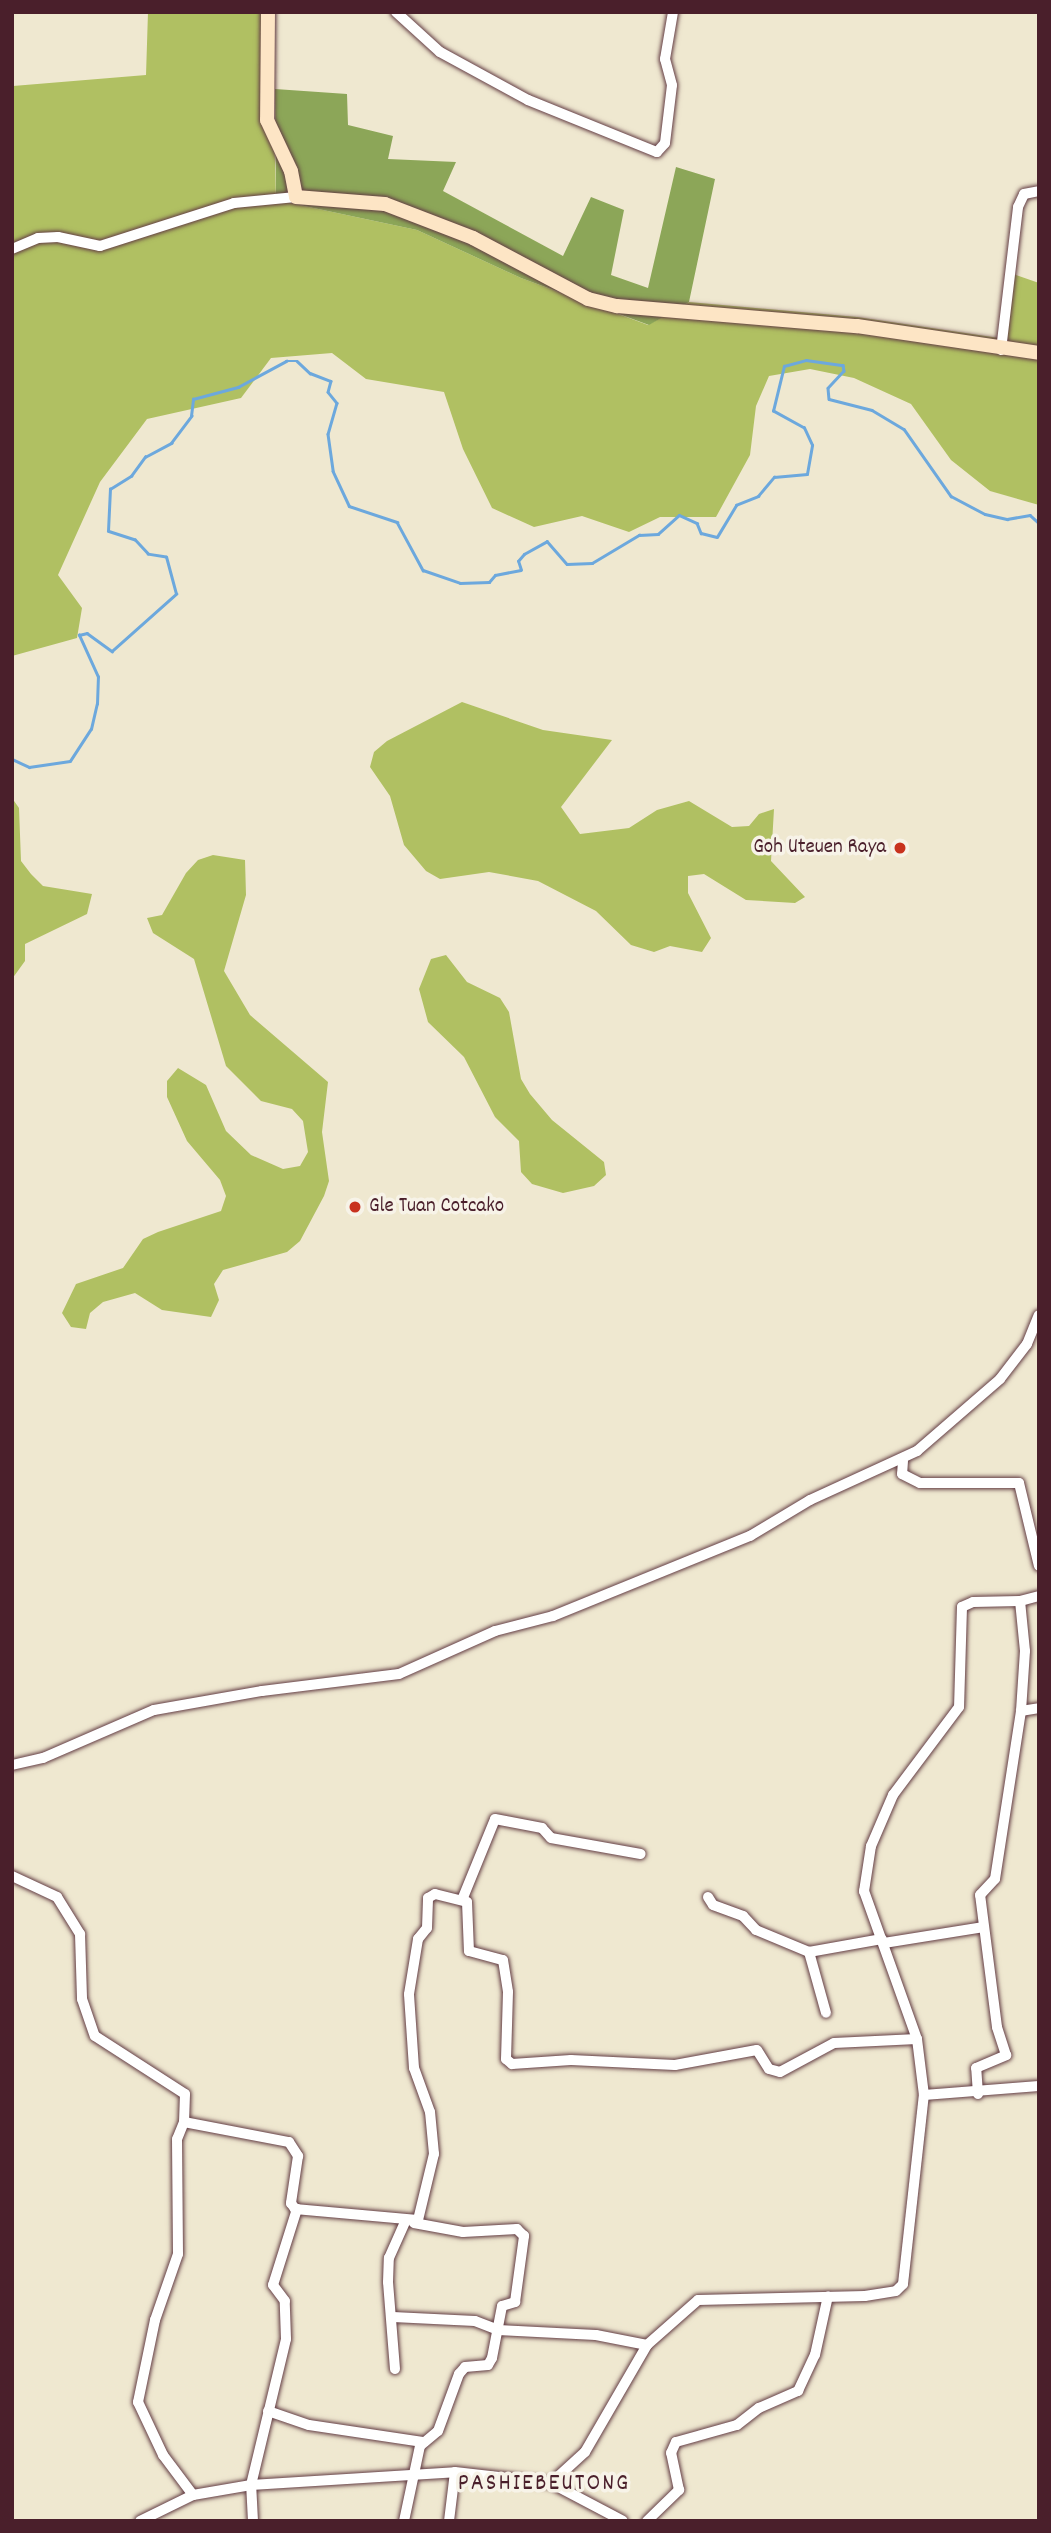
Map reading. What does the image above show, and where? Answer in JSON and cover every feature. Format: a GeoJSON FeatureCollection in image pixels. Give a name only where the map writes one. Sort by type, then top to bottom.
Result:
{"type":"FeatureCollection","features":[{"type":"Feature","properties":{"kind":"street"},"geometry":{"type":"LineString","coordinates":[[268,12],[267,120],[291,171],[296,197]]}},
{"type":"Feature","properties":{"kind":"street"},"geometry":{"type":"LineString","coordinates":[[396,12],[440,52],[528,100],[657,152],[665,143],[672,85],[665,59],[673,12]]}},
{"type":"Feature","properties":{"kind":"street"},"geometry":{"type":"LineString","coordinates":[[1002,351],[1018,207],[1024,194],[1039,191]]}},
{"type":"Feature","properties":{"kind":"street"},"geometry":{"type":"LineString","coordinates":[[12,248],[38,238],[58,237],[100,246],[234,203],[296,197],[385,204],[473,238],[576,294],[617,306],[857,326],[1002,351],[1015,347],[1039,353]]}},
{"type":"Feature","properties":{"kind":"street"},"geometry":{"type":"LineString","coordinates":[[12,1765],[43,1758],[154,1710],[262,1690],[399,1674],[495,1631],[553,1616],[750,1536],[831,1490],[902,1461],[1000,1379],[1027,1344],[1039,1315]]}},
{"type":"Feature","properties":{"kind":"street"},"geometry":{"type":"LineString","coordinates":[[902,1461],[902,1474],[920,1483],[1019,1483],[1039,1566]]}},
{"type":"Feature","properties":{"kind":"street"},"geometry":{"type":"LineString","coordinates":[[551,2483],[585,2452],[647,2345],[698,2300],[883,2295],[903,2284],[924,2095],[917,2039],[864,1891],[871,1846],[893,1795],[959,1707],[962,1607],[973,1602],[1020,1601],[1039,1595]]}},
{"type":"Feature","properties":{"kind":"street"},"geometry":{"type":"LineString","coordinates":[[978,2094],[976,2068],[1006,2055],[997,2028],[980,1893],[995,1879],[1021,1711],[1025,1651],[1020,1601]]}},
{"type":"Feature","properties":{"kind":"street"},"geometry":{"type":"LineString","coordinates":[[1025,1651],[1039,1651]]}},
{"type":"Feature","properties":{"kind":"street"},"geometry":{"type":"LineString","coordinates":[[1021,1711],[1039,1708]]}},
{"type":"Feature","properties":{"kind":"street"},"geometry":{"type":"LineString","coordinates":[[462,1900],[495,1819],[542,1828],[551,1838],[641,1854]]}},
{"type":"Feature","properties":{"kind":"street"},"geometry":{"type":"LineString","coordinates":[[12,1876],[59,1899],[82,1940],[82,1999],[89,2026],[103,2045],[182,2089],[184,2122],[177,2139],[178,2254],[155,2320],[138,2402],[163,2455],[193,2495]]}},
{"type":"Feature","properties":{"kind":"street"},"geometry":{"type":"LineString","coordinates":[[395,2368],[389,2258],[409,2222],[423,2211],[434,2154],[430,2112],[414,2068],[409,1994],[418,1940],[426,1931],[428,1898],[435,1894],[462,1900],[469,1908],[466,1946],[505,1964],[506,2059],[512,2064],[571,2060],[675,2065],[757,2050],[769,2069],[780,2071],[834,2043],[917,2039]]}},
{"type":"Feature","properties":{"kind":"street"},"geometry":{"type":"LineString","coordinates":[[708,1897],[712,1905],[743,1916],[755,1930],[809,1952],[984,1927]]}},
{"type":"Feature","properties":{"kind":"street"},"geometry":{"type":"LineString","coordinates":[[809,1952],[826,2013]]}},
{"type":"Feature","properties":{"kind":"street"},"geometry":{"type":"LineString","coordinates":[[924,2095],[978,2094],[1039,2086]]}},
{"type":"Feature","properties":{"kind":"street"},"geometry":{"type":"LineString","coordinates":[[184,2122],[289,2142],[298,2157],[291,2203],[297,2209],[409,2222],[463,2232],[522,2232],[515,2302],[502,2306],[488,2365],[465,2367],[458,2374],[438,2431],[423,2442],[404,2521]]}},
{"type":"Feature","properties":{"kind":"street"},"geometry":{"type":"LineString","coordinates":[[253,2521],[251,2485],[287,2316],[285,2301],[273,2286],[297,2209]]}},
{"type":"Feature","properties":{"kind":"street"},"geometry":{"type":"LineString","coordinates":[[647,2521],[679,2490],[671,2453],[676,2442],[737,2424],[759,2408],[798,2391],[815,2355],[828,2296]]}},
{"type":"Feature","properties":{"kind":"street"},"geometry":{"type":"LineString","coordinates":[[393,2317],[475,2321],[498,2330],[596,2335],[647,2345]]}},
{"type":"Feature","properties":{"kind":"street"},"geometry":{"type":"LineString","coordinates":[[268,2411],[309,2425],[423,2442]]}},
{"type":"Feature","properties":{"kind":"street"},"geometry":{"type":"LineString","coordinates":[[141,2521],[193,2495],[251,2485],[455,2472],[551,2483],[623,2521]]}},
{"type":"Feature","properties":{"kind":"street"},"geometry":{"type":"LineString","coordinates":[[449,2521],[455,2472]]}},
{"type":"Feature","properties":{"kind":"green space"},"geometry":{"type":"Polygon","coordinates":[[[148,12],[271,12],[276,200],[417,230],[521,278],[648,325],[689,302],[857,317],[999,338],[1007,272],[1039,283],[1039,505],[990,491],[951,460],[911,404],[854,378],[810,369],[769,376],[756,406],[750,455],[716,517],[660,517],[629,532],[582,516],[534,527],[492,508],[463,449],[444,392],[366,379],[332,353],[271,358],[241,398],[147,419],[100,482],[58,575],[82,608],[77,638],[12,656],[13,86],[146,75],[148,12]]]}},
{"type":"Feature","properties":{"kind":"green space"},"geometry":{"type":"Polygon","coordinates":[[[275,89],[347,94],[348,125],[393,136],[388,159],[456,162],[443,191],[563,256],[591,197],[624,210],[611,275],[648,288],[676,167],[715,179],[689,302],[649,325],[521,278],[417,230],[276,200],[275,89]]]}},
{"type":"Feature","properties":{"kind":"green space"},"geometry":{"type":"Polygon","coordinates":[[[462,702],[543,730],[612,740],[561,807],[580,834],[629,828],[657,810],[689,801],[732,827],[749,826],[759,814],[774,809],[771,861],[805,897],[795,903],[746,900],[704,874],[688,876],[688,893],[711,938],[702,952],[670,946],[654,952],[631,945],[596,911],[538,881],[489,872],[440,879],[426,871],[404,845],[390,796],[370,767],[374,752],[387,741],[462,702]]]}},
{"type":"Feature","properties":{"kind":"green space"},"geometry":{"type":"Polygon","coordinates":[[[12,798],[19,808],[21,861],[31,874],[43,886],[92,894],[87,914],[25,944],[25,961],[12,979],[12,798]]]}},
{"type":"Feature","properties":{"kind":"green space"},"geometry":{"type":"Polygon","coordinates":[[[213,855],[245,860],[246,895],[224,971],[250,1015],[328,1082],[322,1132],[329,1181],[300,1241],[287,1252],[223,1270],[214,1284],[219,1300],[211,1317],[162,1310],[135,1293],[103,1302],[90,1313],[86,1329],[71,1327],[62,1313],[76,1284],[123,1268],[143,1239],[221,1211],[226,1196],[220,1180],[187,1141],[167,1097],[167,1081],[178,1068],[206,1085],[226,1131],[251,1155],[283,1169],[300,1166],[308,1152],[303,1121],[292,1109],[261,1101],[226,1066],[194,959],[153,933],[147,918],[162,915],[186,873],[198,860],[213,855]]]}},
{"type":"Feature","properties":{"kind":"green space"},"geometry":{"type":"Polygon","coordinates":[[[446,955],[467,982],[500,998],[509,1012],[521,1079],[530,1094],[552,1120],[604,1162],[606,1175],[594,1186],[563,1193],[532,1184],[521,1172],[519,1141],[495,1117],[464,1057],[428,1022],[419,989],[431,959],[446,955]]]}},
{"type":"Feature","properties":{"kind":"waterway"},"geometry":{"type":"LineString","coordinates":[[12,759],[29,767],[70,761],[91,729],[97,704],[98,677],[79,635],[87,633],[112,651],[176,594],[166,557],[148,554],[135,540],[108,531],[110,489],[131,476],[145,457],[171,443],[191,416],[193,399],[238,387],[286,361],[297,361],[310,373],[331,381],[328,392],[337,403],[328,434],[333,471],[349,506],[397,522],[423,570],[460,583],[489,582],[495,575],[521,570],[518,561],[524,554],[547,541],[567,564],[592,563],[639,535],[658,534],[679,515],[697,523],[701,533],[717,537],[736,505],[758,496],[774,477],[807,474],[812,445],[804,428],[773,411],[784,366],[806,360],[843,365],[844,371],[828,388],[829,399],[872,410],[904,429],[951,496],[985,514],[1007,519],[1030,515],[1039,523]]}},
{"type":"Feature","properties":{"kind":"place","name":"Goh Uteuen Raya"},"geometry":{"type":"Point","coordinates":[900,848]}},
{"type":"Feature","properties":{"kind":"place","name":"Gle Tuan Cotcako"},"geometry":{"type":"Point","coordinates":[355,1207]}},
{"type":"Feature","properties":{"kind":"district","name":"PASHIEBEUTONG"},"geometry":{"type":"Point","coordinates":[544,2485]}}]}
